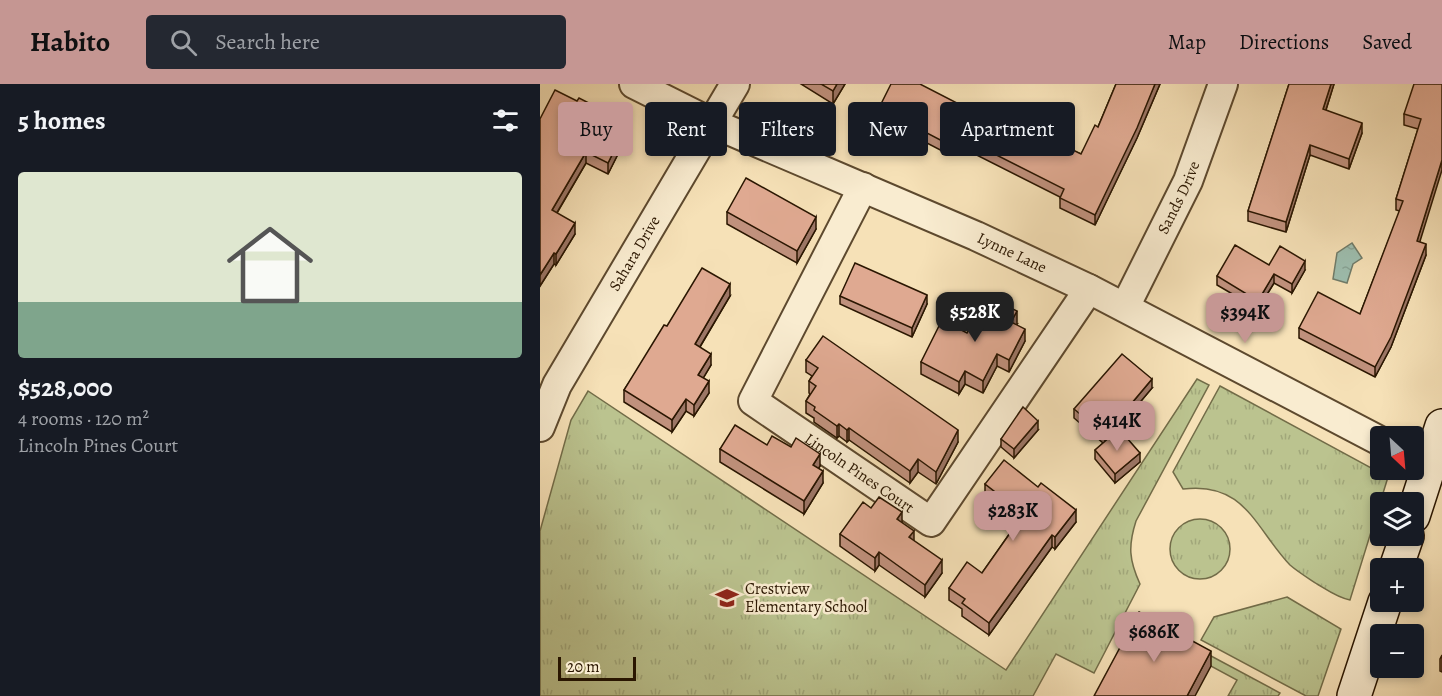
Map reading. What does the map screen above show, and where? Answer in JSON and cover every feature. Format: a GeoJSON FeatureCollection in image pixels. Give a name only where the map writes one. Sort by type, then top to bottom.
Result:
{"type":"FeatureCollection","features":[{"type":"Feature","properties":{"kind":"street","name":"Lynne Lane"},"geometry":{"type":"LineString","coordinates":[[633,84],[669,102]]}},
{"type":"Feature","properties":{"kind":"street","name":"Sahara Drive"},"geometry":{"type":"LineString","coordinates":[[724,102],[735,84]]}},
{"type":"Feature","properties":{"kind":"street","name":"Sands Drive"},"geometry":{"type":"LineString","coordinates":[[1125,307],[1188,182],[1223,84]]}},
{"type":"Feature","properties":{"kind":"street","name":"Lynne Lane"},"geometry":{"type":"LineString","coordinates":[[727,129],[976,236],[1089,289],[1370,436]]}},
{"type":"Feature","properties":{"kind":"street","name":"Sahara Drive"},"geometry":{"type":"LineString","coordinates":[[540,427],[557,385],[692,156]]}},
{"type":"Feature","properties":{"kind":"street","name":"Lincoln Pines Court"},"geometry":{"type":"LineString","coordinates":[[863,187],[753,401],[932,522],[1089,289]]}},
{"type":"Feature","properties":{"kind":"street"},"geometry":{"type":"LineString","coordinates":[[1420,492],[1442,426]]}},
{"type":"Feature","properties":{"kind":"street"},"geometry":{"type":"LineString","coordinates":[[1354,696],[1382,612]]}},
{"type":"Feature","properties":{"kind":"green space"},"geometry":{"type":"Polygon","coordinates":[[[1197,379],[1209,385],[1133,530],[1131,553],[1140,584],[1094,673],[1056,654],[1033,696],[540,696],[540,531],[571,420],[588,391],[1006,670],[1197,379]]]}},
{"type":"Feature","properties":{"kind":"green space"},"geometry":{"type":"Polygon","coordinates":[[[1220,386],[1370,467],[1370,480],[1387,480],[1383,492],[1370,492],[1370,535],[1350,600],[1329,591],[1290,565],[1247,510],[1235,500],[1221,492],[1204,488],[1183,489],[1173,472],[1220,386]]]}},
{"type":"Feature","properties":{"kind":"green space"},"geometry":{"type":"Polygon","coordinates":[[[1200,519],[1221,528],[1230,549],[1221,570],[1200,579],[1179,570],[1170,549],[1179,528],[1200,519]]]}},
{"type":"Feature","properties":{"kind":"green space"},"geometry":{"type":"Polygon","coordinates":[[[1287,597],[1341,629],[1318,696],[1306,696],[1201,640],[1214,617],[1287,597]]]}},
{"type":"Feature","properties":{"kind":"green space"},"geometry":{"type":"Polygon","coordinates":[[[1198,649],[1280,693],[1278,696],[1228,696],[1237,680],[1194,657],[1198,649]]]}},
{"type":"Feature","properties":{"kind":"water"},"geometry":{"type":"Polygon","coordinates":[[[1352,243],[1362,258],[1353,264],[1347,283],[1333,279],[1337,253],[1352,243]]]}},
{"type":"Feature","properties":{"kind":"building"},"geometry":{"type":"Polygon","coordinates":[[[821,84],[837,84],[833,91],[821,84]]]}},
{"type":"Feature","properties":{"kind":"building"},"geometry":{"type":"Polygon","coordinates":[[[891,84],[920,84],[955,102],[940,102],[940,140],[928,134],[928,102],[882,102],[891,84]]]}},
{"type":"Feature","properties":{"kind":"building"},"geometry":{"type":"Polygon","coordinates":[[[1116,84],[1155,84],[1137,128],[1095,215],[1060,198],[1064,189],[999,156],[1075,156],[1075,151],[1081,154],[1095,125],[1098,127],[1116,84]]]}},
{"type":"Feature","properties":{"kind":"building"},"geometry":{"type":"Polygon","coordinates":[[[1289,84],[1331,84],[1323,109],[1362,123],[1349,159],[1310,145],[1286,222],[1248,211],[1289,84]]]}},
{"type":"Feature","properties":{"kind":"building"},"geometry":{"type":"Polygon","coordinates":[[[1414,84],[1442,84],[1442,160],[1417,241],[1426,244],[1391,337],[1375,367],[1299,328],[1318,292],[1360,314],[1403,201],[1396,199],[1421,119],[1404,114],[1414,84]]]}},
{"type":"Feature","properties":{"kind":"building"},"geometry":{"type":"Polygon","coordinates":[[[555,90],[577,101],[579,98],[587,102],[558,102],[558,156],[584,156],[552,210],[575,223],[540,275],[540,119],[555,90]]]}},
{"type":"Feature","properties":{"kind":"building"},"geometry":{"type":"Polygon","coordinates":[[[594,156],[612,156],[608,163],[594,156]]]}},
{"type":"Feature","properties":{"kind":"building"},"geometry":{"type":"Polygon","coordinates":[[[746,178],[816,217],[797,251],[727,212],[746,178]]]}},
{"type":"Feature","properties":{"kind":"building"},"geometry":{"type":"Polygon","coordinates":[[[1235,245],[1269,265],[1280,246],[1305,261],[1292,284],[1274,274],[1258,301],[1217,276],[1235,245]]]}},
{"type":"Feature","properties":{"kind":"building"},"geometry":{"type":"Polygon","coordinates":[[[855,263],[927,295],[912,328],[840,296],[855,263]]]}},
{"type":"Feature","properties":{"kind":"building"},"geometry":{"type":"Polygon","coordinates":[[[702,268],[730,284],[695,344],[711,354],[698,375],[709,381],[694,405],[686,399],[672,420],[624,390],[702,268]]]}},
{"type":"Feature","properties":{"kind":"building"},"geometry":{"type":"Polygon","coordinates":[[[987,296],[1017,311],[1011,322],[1025,329],[1009,360],[997,354],[983,381],[965,371],[959,382],[921,362],[942,320],[967,333],[987,296]]]}},
{"type":"Feature","properties":{"kind":"building"},"geometry":{"type":"Polygon","coordinates":[[[823,336],[958,430],[936,472],[918,459],[910,471],[849,428],[847,430],[839,424],[837,426],[814,410],[815,407],[806,401],[816,386],[809,381],[818,368],[806,360],[823,336]]]}},
{"type":"Feature","properties":{"kind":"building"},"geometry":{"type":"Polygon","coordinates":[[[1122,354],[1152,379],[1105,435],[1074,409],[1122,354]]]}},
{"type":"Feature","properties":{"kind":"building"},"geometry":{"type":"Polygon","coordinates":[[[1023,407],[1038,421],[1014,449],[1001,439],[1023,407]]]}},
{"type":"Feature","properties":{"kind":"building"},"geometry":{"type":"Polygon","coordinates":[[[735,425],[767,445],[772,436],[791,447],[796,438],[820,454],[813,465],[823,471],[804,501],[720,449],[735,425]]]}},
{"type":"Feature","properties":{"kind":"building"},"geometry":{"type":"Polygon","coordinates":[[[1119,429],[1140,453],[1115,474],[1095,450],[1119,429]]]}},
{"type":"Feature","properties":{"kind":"building"},"geometry":{"type":"Polygon","coordinates":[[[1004,460],[1038,487],[1041,483],[1076,510],[1055,537],[1052,535],[989,623],[962,603],[965,599],[949,588],[967,562],[982,573],[1013,529],[1010,527],[1021,512],[985,484],[1004,460]]]}},
{"type":"Feature","properties":{"kind":"building"},"geometry":{"type":"Polygon","coordinates":[[[879,497],[902,512],[897,519],[914,531],[909,537],[942,560],[925,585],[879,552],[875,558],[840,534],[863,502],[871,508],[879,497]]]}},
{"type":"Feature","properties":{"kind":"building"},"geometry":{"type":"Polygon","coordinates":[[[1139,612],[1211,651],[1187,696],[1094,696],[1139,612]]]}},
{"type":"Feature","properties":{"kind":"place","name":"Crestview Elementary School"},"geometry":{"type":"Point","coordinates":[727,598]}}]}
